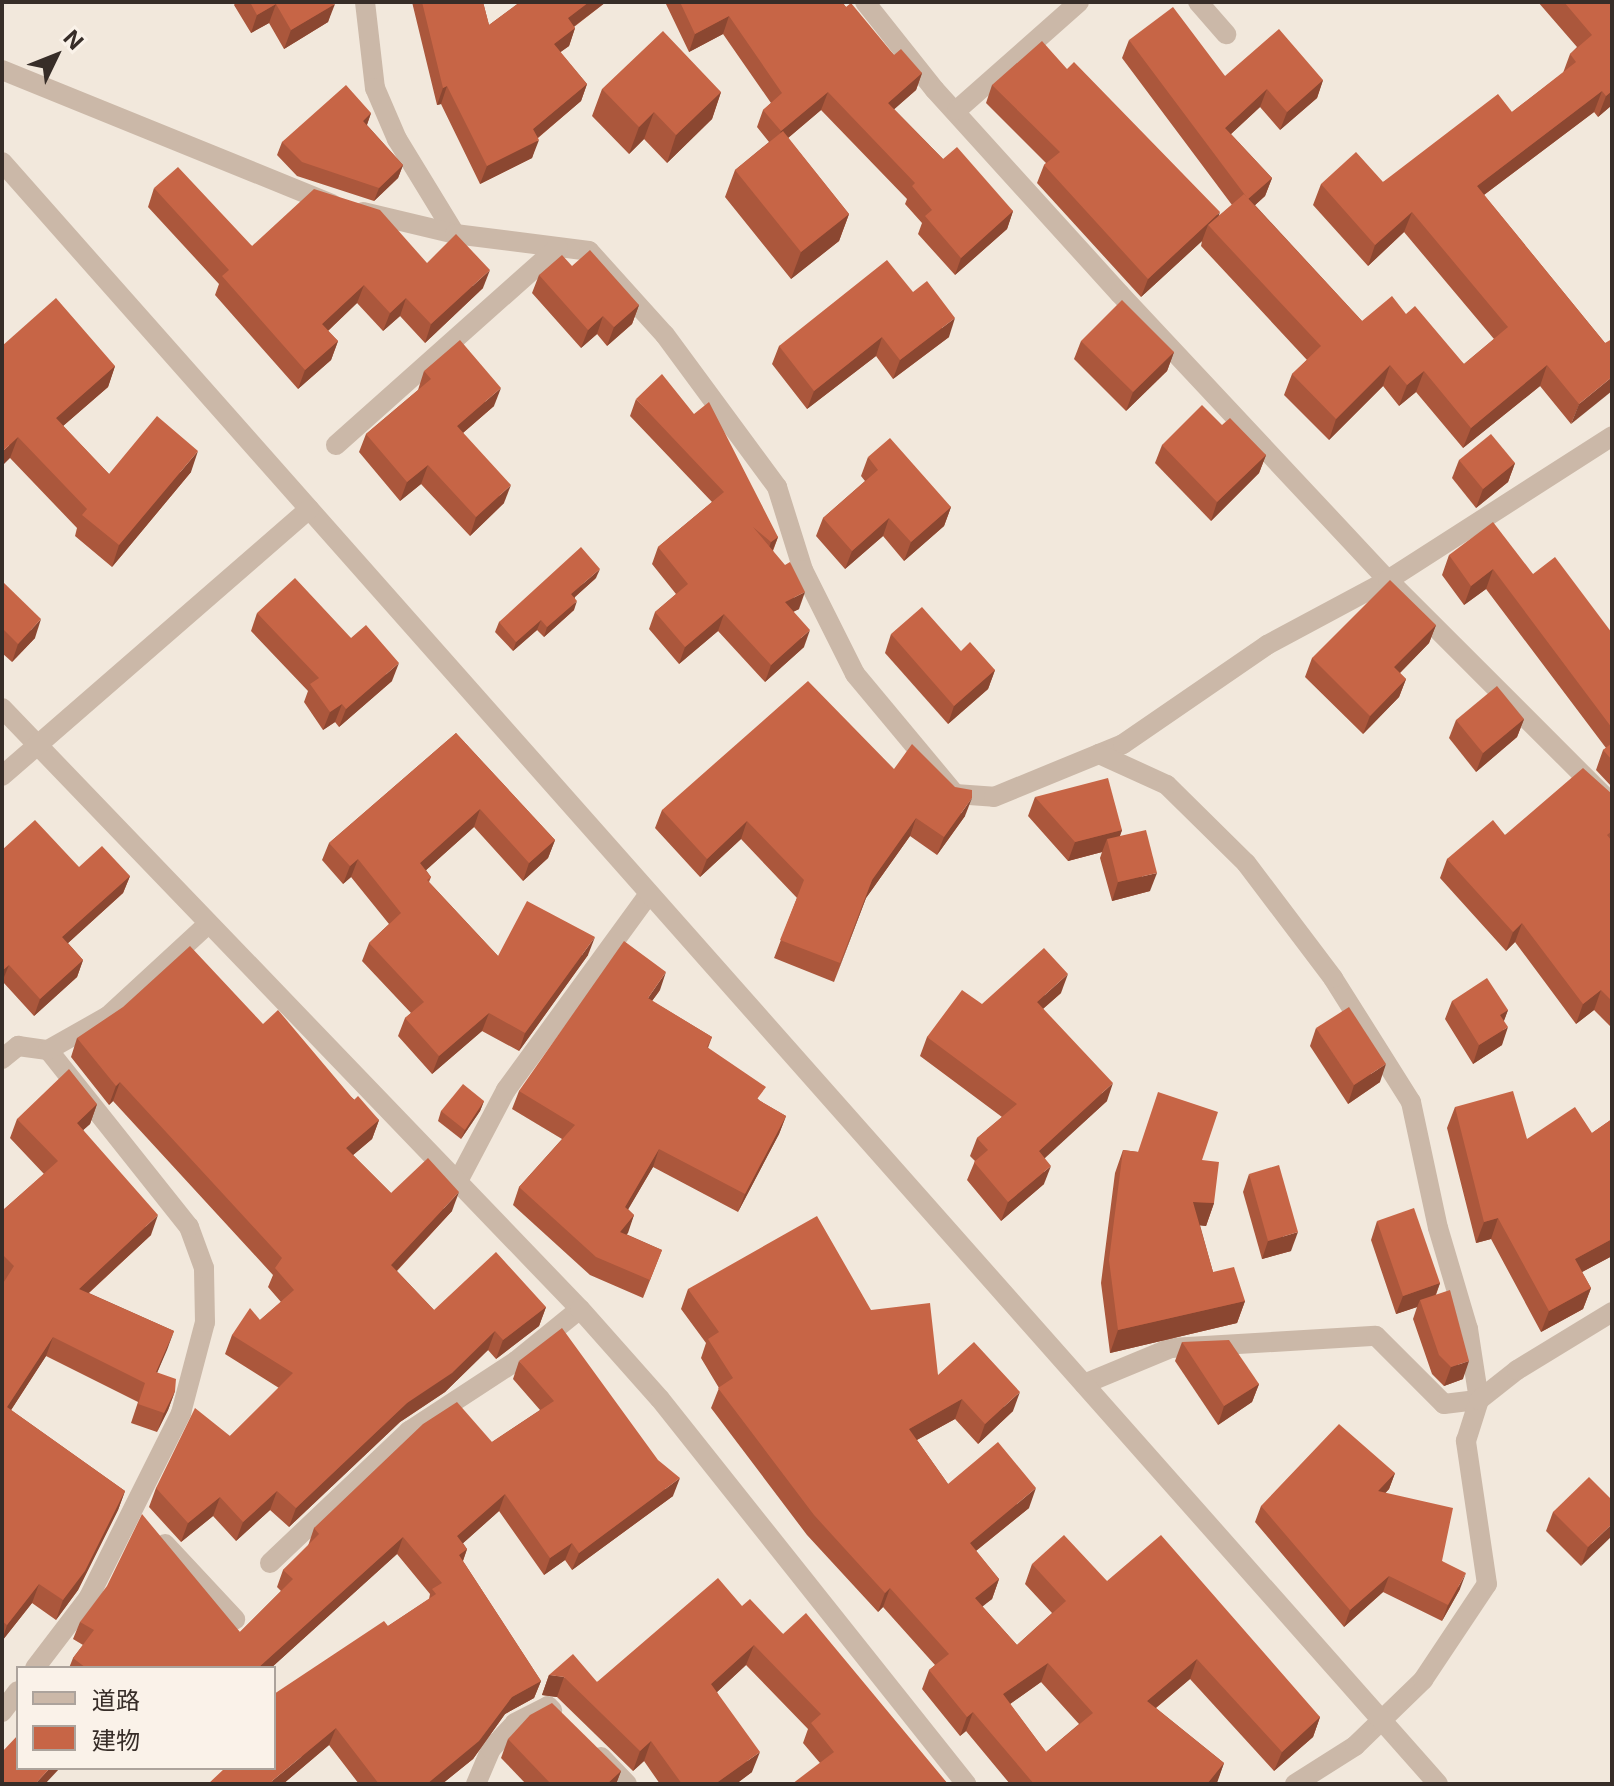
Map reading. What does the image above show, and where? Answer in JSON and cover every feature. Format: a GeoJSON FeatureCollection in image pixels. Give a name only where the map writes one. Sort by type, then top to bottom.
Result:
{"type":"FeatureCollection","features":[{"type":"Feature","properties":{"kind":"street"},"geometry":{"type":"LineString","coordinates":[[365,2],[375,88],[397,139],[455,234]]}},
{"type":"Feature","properties":{"kind":"street"},"geometry":{"type":"LineString","coordinates":[[865,2],[1120,294],[1388,580],[1612,804]]}},
{"type":"Feature","properties":{"kind":"street"},"geometry":{"type":"LineString","coordinates":[[957,110],[1079,2]]}},
{"type":"Feature","properties":{"kind":"street"},"geometry":{"type":"LineString","coordinates":[[1198,2],[1226,34]]}},
{"type":"Feature","properties":{"kind":"street"},"geometry":{"type":"LineString","coordinates":[[2,70],[337,206],[455,234],[589,251],[665,335],[777,487],[803,570],[855,674],[955,794],[994,797],[1123,744],[1267,645],[1388,580],[1612,436]]}},
{"type":"Feature","properties":{"kind":"street"},"geometry":{"type":"LineString","coordinates":[[2,162],[1438,1784]]}},
{"type":"Feature","properties":{"kind":"street"},"geometry":{"type":"LineString","coordinates":[[336,445],[558,247]]}},
{"type":"Feature","properties":{"kind":"street"},"geometry":{"type":"LineString","coordinates":[[2,776],[309,509]]}},
{"type":"Feature","properties":{"kind":"street"},"geometry":{"type":"LineString","coordinates":[[2,708],[580,1309],[660,1399],[966,1784]]}},
{"type":"Feature","properties":{"kind":"street"},"geometry":{"type":"LineString","coordinates":[[1099,754],[1167,785],[1246,863],[1333,978],[1411,1102],[1438,1228],[1468,1329],[1479,1400],[1466,1441],[1487,1584],[1423,1680],[1355,1746],[1295,1784]]}},
{"type":"Feature","properties":{"kind":"street"},"geometry":{"type":"LineString","coordinates":[[458,1181],[506,1090],[649,894]]}},
{"type":"Feature","properties":{"kind":"street"},"geometry":{"type":"LineString","coordinates":[[2,1059],[18,1046],[48,1050],[108,1016],[208,924]]}},
{"type":"Feature","properties":{"kind":"street"},"geometry":{"type":"LineString","coordinates":[[37,1666],[89,1597],[130,1506],[181,1413],[205,1322],[204,1268],[189,1227],[48,1050]]}},
{"type":"Feature","properties":{"kind":"street"},"geometry":{"type":"LineString","coordinates":[[270,1563],[409,1431],[516,1361],[580,1309]]}},
{"type":"Feature","properties":{"kind":"street"},"geometry":{"type":"LineString","coordinates":[[1084,1384],[1171,1348],[1376,1336],[1444,1404],[1479,1400],[1517,1370],[1612,1312]]}},
{"type":"Feature","properties":{"kind":"street"},"geometry":{"type":"LineString","coordinates":[[130,1506],[235,1619]]}},
{"type":"Feature","properties":{"kind":"street"},"geometry":{"type":"LineString","coordinates":[[2,1712],[16,1694]]}},
{"type":"Feature","properties":{"kind":"street"},"geometry":{"type":"LineString","coordinates":[[476,1784],[491,1749],[515,1723],[548,1706],[627,1784]]}},
{"type":"Feature","properties":{"kind":"building"},"geometry":{"type":"Polygon","coordinates":[[[250,2],[335,4],[291,30],[276,4],[257,15],[250,2]]]}},
{"type":"Feature","properties":{"kind":"building"},"geometry":{"type":"Polygon","coordinates":[[[422,2],[483,2],[489,25],[520,2],[589,2],[568,18],[575,28],[554,44],[587,84],[533,129],[539,140],[487,166],[447,86],[443,88],[422,2]]]}},
{"type":"Feature","properties":{"kind":"building"},"geometry":{"type":"Polygon","coordinates":[[[680,2],[842,2],[846,7],[851,3],[894,55],[901,49],[922,73],[888,103],[943,159],[957,147],[1013,211],[961,258],[925,216],[932,210],[912,186],[915,183],[828,92],[781,131],[763,110],[782,93],[729,16],[695,34],[680,2]]]}},
{"type":"Feature","properties":{"kind":"building"},"geometry":{"type":"Polygon","coordinates":[[[1564,2],[1612,2],[1612,91],[1606,96],[1602,91],[1477,186],[1605,343],[1612,339],[1612,377],[1579,404],[1547,365],[1471,428],[1424,371],[1407,385],[1390,365],[1336,419],[1292,374],[1321,346],[1208,225],[1244,194],[1362,321],[1392,296],[1406,314],[1415,306],[1464,364],[1508,327],[1412,212],[1375,245],[1321,184],[1356,152],[1383,182],[1498,94],[1512,112],[1576,62],[1570,54],[1592,35],[1564,2]]]}},
{"type":"Feature","properties":{"kind":"building"},"geometry":{"type":"Polygon","coordinates":[[[1173,7],[1225,76],[1279,29],[1323,80],[1287,112],[1267,89],[1225,128],[1272,178],[1248,199],[1129,40],[1173,7]]]}},
{"type":"Feature","properties":{"kind":"building"},"geometry":{"type":"Polygon","coordinates":[[[663,31],[721,92],[676,135],[654,112],[639,127],[602,89],[663,31]]]}},
{"type":"Feature","properties":{"kind":"building"},"geometry":{"type":"Polygon","coordinates":[[[1042,41],[1067,69],[1074,62],[1220,212],[1148,279],[1044,165],[1060,152],[992,85],[1042,41]]]}},
{"type":"Feature","properties":{"kind":"building"},"geometry":{"type":"Polygon","coordinates":[[[346,85],[371,113],[363,121],[403,165],[379,188],[302,162],[282,142],[346,85]]]}},
{"type":"Feature","properties":{"kind":"building"},"geometry":{"type":"Polygon","coordinates":[[[783,131],[849,214],[801,252],[735,170],[783,131]]]}},
{"type":"Feature","properties":{"kind":"building"},"geometry":{"type":"Polygon","coordinates":[[[178,167],[252,246],[314,189],[380,210],[427,263],[456,234],[490,270],[431,324],[406,298],[390,313],[364,285],[322,324],[338,341],[305,370],[222,276],[229,270],[154,188],[178,167]]]}},
{"type":"Feature","properties":{"kind":"building"},"geometry":{"type":"Polygon","coordinates":[[[590,250],[639,305],[614,327],[603,316],[588,330],[539,275],[562,255],[572,266],[590,250]]]}},
{"type":"Feature","properties":{"kind":"building"},"geometry":{"type":"Polygon","coordinates":[[[887,260],[913,292],[927,281],[955,318],[900,360],[882,337],[814,391],[779,346],[887,260]]]}},
{"type":"Feature","properties":{"kind":"building"},"geometry":{"type":"Polygon","coordinates":[[[56,298],[115,366],[56,418],[109,474],[157,416],[198,451],[119,545],[82,515],[87,509],[18,437],[2,452],[2,346],[56,298]]]}},
{"type":"Feature","properties":{"kind":"building"},"geometry":{"type":"Polygon","coordinates":[[[1122,300],[1174,352],[1133,392],[1081,341],[1122,300]]]}},
{"type":"Feature","properties":{"kind":"building"},"geometry":{"type":"Polygon","coordinates":[[[460,340],[501,388],[457,426],[511,485],[476,517],[428,465],[407,482],[366,434],[431,379],[424,371],[460,340]]]}},
{"type":"Feature","properties":{"kind":"building"},"geometry":{"type":"Polygon","coordinates":[[[662,374],[694,414],[709,402],[778,537],[771,542],[753,527],[785,565],[790,562],[805,592],[785,602],[810,630],[771,665],[724,614],[685,647],[655,612],[688,584],[658,547],[724,492],[636,399],[662,374]]]}},
{"type":"Feature","properties":{"kind":"building"},"geometry":{"type":"Polygon","coordinates":[[[1202,405],[1222,425],[1230,418],[1266,455],[1217,502],[1162,445],[1202,405]]]}},
{"type":"Feature","properties":{"kind":"building"},"geometry":{"type":"Polygon","coordinates":[[[1491,434],[1515,463],[1483,489],[1459,460],[1491,434]]]}},
{"type":"Feature","properties":{"kind":"building"},"geometry":{"type":"Polygon","coordinates":[[[890,438],[951,507],[911,542],[889,518],[852,551],[823,518],[878,470],[868,457],[890,438]]]}},
{"type":"Feature","properties":{"kind":"building"},"geometry":{"type":"Polygon","coordinates":[[[1493,522],[1533,574],[1555,557],[1612,633],[1612,728],[1493,569],[1471,586],[1449,555],[1493,522]]]}},
{"type":"Feature","properties":{"kind":"building"},"geometry":{"type":"Polygon","coordinates":[[[581,547],[600,569],[571,594],[577,601],[547,627],[541,620],[516,642],[499,622],[581,547]]]}},
{"type":"Feature","properties":{"kind":"building"},"geometry":{"type":"Polygon","coordinates":[[[295,578],[351,638],[366,625],[399,663],[346,709],[342,704],[330,712],[310,684],[319,678],[257,613],[295,578]]]}},
{"type":"Feature","properties":{"kind":"building"},"geometry":{"type":"Polygon","coordinates":[[[1390,580],[1436,625],[1394,667],[1406,679],[1370,716],[1312,658],[1390,580]]]}},
{"type":"Feature","properties":{"kind":"building"},"geometry":{"type":"Polygon","coordinates":[[[2,581],[41,619],[18,644],[2,628],[2,581]]]}},
{"type":"Feature","properties":{"kind":"building"},"geometry":{"type":"Polygon","coordinates":[[[922,607],[961,651],[970,642],[995,670],[954,706],[891,634],[922,607]]]}},
{"type":"Feature","properties":{"kind":"building"},"geometry":{"type":"Polygon","coordinates":[[[808,681],[894,769],[912,744],[955,787],[972,790],[972,798],[944,837],[916,818],[872,880],[840,963],[780,940],[804,880],[747,821],[707,859],[662,810],[808,681]]]}},
{"type":"Feature","properties":{"kind":"building"},"geometry":{"type":"Polygon","coordinates":[[[1497,686],[1524,719],[1483,753],[1456,720],[1497,686]]]}},
{"type":"Feature","properties":{"kind":"building"},"geometry":{"type":"Polygon","coordinates":[[[456,733],[555,840],[529,863],[480,809],[420,863],[431,877],[427,880],[498,956],[527,901],[595,937],[525,1033],[489,1013],[439,1056],[405,1018],[424,1002],[369,943],[401,913],[358,859],[350,866],[329,843],[456,733]]]}},
{"type":"Feature","properties":{"kind":"building"},"geometry":{"type":"Polygon","coordinates":[[[1612,743],[1612,760],[1603,750],[1612,743]]]}},
{"type":"Feature","properties":{"kind":"building"},"geometry":{"type":"Polygon","coordinates":[[[1583,768],[1612,794],[1612,831],[1607,835],[1612,841],[1612,1001],[1601,990],[1583,1004],[1522,923],[1513,932],[1447,859],[1493,820],[1505,835],[1583,768]]]}},
{"type":"Feature","properties":{"kind":"building"},"geometry":{"type":"Polygon","coordinates":[[[1108,778],[1122,830],[1075,842],[1035,797],[1108,778]]]}},
{"type":"Feature","properties":{"kind":"building"},"geometry":{"type":"Polygon","coordinates":[[[35,820],[79,867],[102,846],[130,876],[62,937],[83,960],[40,999],[9,965],[2,971],[2,850],[35,820]]]}},
{"type":"Feature","properties":{"kind":"building"},"geometry":{"type":"Polygon","coordinates":[[[1146,830],[1157,873],[1118,882],[1107,839],[1146,830]]]}},
{"type":"Feature","properties":{"kind":"building"},"geometry":{"type":"Polygon","coordinates":[[[624,941],[666,972],[648,998],[712,1037],[707,1047],[766,1087],[757,1099],[786,1116],[745,1194],[659,1149],[625,1207],[634,1215],[620,1232],[662,1250],[650,1280],[596,1257],[519,1187],[575,1125],[519,1091],[624,941]]]}},
{"type":"Feature","properties":{"kind":"building"},"geometry":{"type":"Polygon","coordinates":[[[190,946],[263,1024],[278,1010],[354,1100],[358,1096],[379,1120],[346,1148],[391,1193],[428,1158],[459,1192],[391,1265],[434,1310],[496,1252],[546,1307],[503,1340],[495,1331],[452,1373],[407,1403],[296,1508],[277,1491],[243,1522],[220,1497],[188,1523],[156,1488],[195,1408],[230,1436],[293,1373],[232,1335],[250,1308],[260,1320],[294,1290],[275,1268],[282,1258],[120,1082],[116,1086],[77,1038],[123,1007],[190,946]]]}},
{"type":"Feature","properties":{"kind":"building"},"geometry":{"type":"Polygon","coordinates":[[[1044,948],[1068,974],[1037,1002],[1113,1083],[1039,1151],[1051,1166],[1008,1202],[974,1162],[988,1150],[977,1138],[1017,1104],[927,1037],[962,990],[982,1004],[1044,948]]]}},
{"type":"Feature","properties":{"kind":"building"},"geometry":{"type":"Polygon","coordinates":[[[1487,978],[1508,1010],[1500,1015],[1508,1027],[1479,1045],[1452,1001],[1487,978]]]}},
{"type":"Feature","properties":{"kind":"building"},"geometry":{"type":"Polygon","coordinates":[[[1349,1007],[1386,1064],[1354,1085],[1316,1028],[1349,1007]]]}},
{"type":"Feature","properties":{"kind":"building"},"geometry":{"type":"Polygon","coordinates":[[[69,1069],[97,1104],[77,1123],[158,1215],[79,1289],[174,1331],[156,1372],[176,1379],[175,1391],[164,1413],[138,1404],[145,1383],[53,1337],[7,1407],[125,1491],[85,1571],[63,1600],[39,1584],[7,1625],[2,1621],[2,1285],[14,1266],[2,1254],[2,1211],[58,1161],[17,1119],[69,1069]]]}},
{"type":"Feature","properties":{"kind":"building"},"geometry":{"type":"Polygon","coordinates":[[[463,1084],[484,1101],[465,1130],[441,1111],[463,1084]]]}},
{"type":"Feature","properties":{"kind":"building"},"geometry":{"type":"Polygon","coordinates":[[[1513,1091],[1527,1139],[1575,1107],[1592,1133],[1612,1119],[1612,1239],[1575,1259],[1591,1288],[1549,1311],[1498,1218],[1484,1222],[1455,1107],[1513,1091]]]}},
{"type":"Feature","properties":{"kind":"building"},"geometry":{"type":"Polygon","coordinates":[[[1158,1092],[1218,1112],[1202,1160],[1219,1162],[1214,1203],[1193,1202],[1213,1272],[1234,1267],[1245,1301],[1118,1330],[1109,1260],[1123,1150],[1138,1152],[1158,1092]]]}},
{"type":"Feature","properties":{"kind":"building"},"geometry":{"type":"Polygon","coordinates":[[[1279,1165],[1298,1232],[1268,1241],[1249,1174],[1279,1165]]]}},
{"type":"Feature","properties":{"kind":"building"},"geometry":{"type":"Polygon","coordinates":[[[1414,1208],[1440,1283],[1403,1296],[1377,1221],[1414,1208]]]}},
{"type":"Feature","properties":{"kind":"building"},"geometry":{"type":"Polygon","coordinates":[[[817,1216],[871,1310],[930,1303],[938,1375],[974,1342],[1020,1392],[985,1424],[962,1399],[909,1429],[948,1484],[998,1442],[1036,1488],[970,1543],[999,1579],[975,1598],[1017,1645],[1066,1601],[1032,1564],[1064,1535],[1107,1581],[1161,1535],[1320,1717],[1282,1752],[1197,1659],[1147,1701],[1224,1763],[1207,1784],[1034,1784],[973,1712],[967,1717],[929,1670],[949,1654],[890,1588],[885,1593],[814,1515],[718,1388],[733,1378],[708,1339],[719,1332],[688,1289],[817,1216]],[[1048,1663],[1003,1694],[1046,1752],[1093,1713],[1048,1663]]]}},
{"type":"Feature","properties":{"kind":"building"},"geometry":{"type":"Polygon","coordinates":[[[1450,1290],[1469,1361],[1451,1367],[1439,1355],[1420,1300],[1450,1290]]]}},
{"type":"Feature","properties":{"kind":"building"},"geometry":{"type":"Polygon","coordinates":[[[562,1328],[658,1460],[680,1478],[579,1553],[572,1543],[550,1558],[505,1494],[457,1536],[467,1549],[459,1555],[541,1681],[512,1697],[479,1741],[427,1784],[379,1784],[336,1728],[272,1781],[275,1784],[208,1784],[223,1770],[276,1770],[276,1693],[384,1621],[388,1626],[436,1594],[432,1589],[442,1583],[403,1537],[260,1666],[83,1666],[73,1658],[94,1630],[80,1622],[107,1586],[142,1514],[240,1632],[293,1579],[283,1570],[319,1534],[314,1528],[423,1424],[457,1402],[492,1442],[554,1401],[519,1361],[562,1328]]]}},
{"type":"Feature","properties":{"kind":"building"},"geometry":{"type":"Polygon","coordinates":[[[1229,1340],[1259,1384],[1224,1406],[1182,1342],[1229,1340]]]}},
{"type":"Feature","properties":{"kind":"building"},"geometry":{"type":"Polygon","coordinates":[[[1339,1424],[1395,1473],[1378,1491],[1453,1508],[1442,1561],[1466,1573],[1448,1605],[1389,1576],[1350,1610],[1261,1506],[1339,1424]]]}},
{"type":"Feature","properties":{"kind":"building"},"geometry":{"type":"Polygon","coordinates":[[[1589,1477],[1612,1500],[1612,1524],[1588,1547],[1553,1512],[1589,1477]]]}},
{"type":"Feature","properties":{"kind":"building"},"geometry":{"type":"Polygon","coordinates":[[[718,1578],[742,1606],[750,1599],[783,1634],[806,1613],[948,1784],[792,1784],[834,1752],[811,1723],[821,1714],[754,1645],[711,1684],[760,1752],[715,1784],[682,1784],[651,1741],[640,1751],[564,1677],[549,1675],[573,1654],[597,1682],[718,1578]]]}},
{"type":"Feature","properties":{"kind":"building"},"geometry":{"type":"Polygon","coordinates":[[[552,1703],[621,1771],[607,1784],[551,1784],[508,1739],[530,1715],[552,1703]]]}},
{"type":"Feature","properties":{"kind":"building"},"geometry":{"type":"Polygon","coordinates":[[[16,1737],[16,1770],[48,1770],[35,1784],[2,1784],[2,1752],[16,1737]]]}}]}
